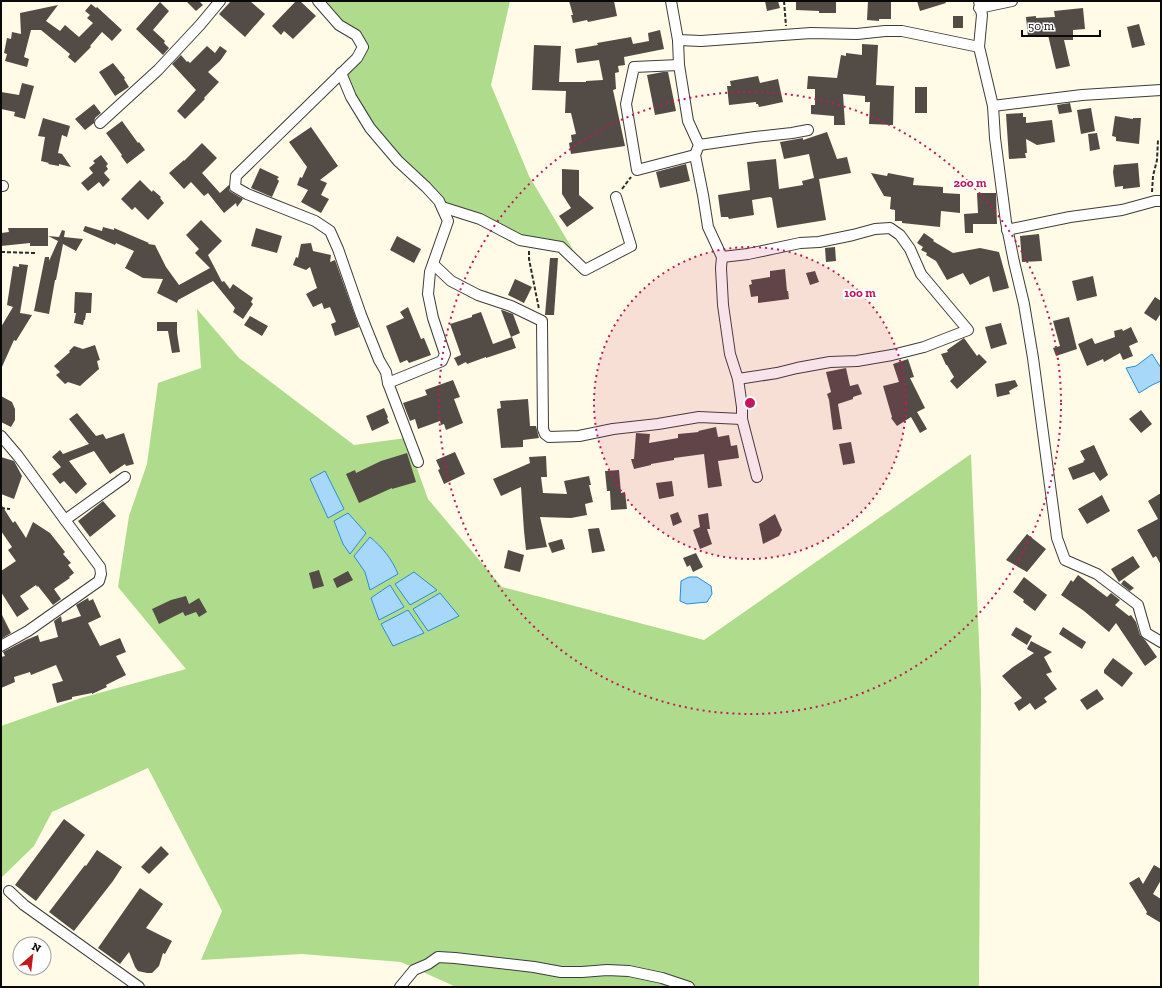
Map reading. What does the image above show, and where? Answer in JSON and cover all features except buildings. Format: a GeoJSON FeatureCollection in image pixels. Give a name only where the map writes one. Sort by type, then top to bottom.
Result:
{"type":"FeatureCollection","features":[{"type":"Feature","properties":{"kind":"street"},"geometry":{"type":"LineString","coordinates":[[100,123],[158,70],[220,1]]}},
{"type":"Feature","properties":{"kind":"street"},"geometry":{"type":"LineString","coordinates":[[318,1],[339,25],[356,35],[363,47],[356,58],[236,176],[235,187],[248,194],[315,221],[330,231],[338,249],[361,316],[386,372],[388,383],[418,462]]}},
{"type":"Feature","properties":{"kind":"street"},"geometry":{"type":"LineString","coordinates":[[671,1],[678,40],[679,65],[688,121],[699,145],[695,155],[708,227],[722,257],[721,268],[723,305],[730,354],[738,379],[742,419],[757,477]]}},
{"type":"Feature","properties":{"kind":"street"},"geometry":{"type":"LineString","coordinates":[[1012,1],[979,5],[982,15],[978,46],[993,106],[995,138],[1008,230],[1032,350],[1057,538],[1065,560],[1096,574],[1138,605],[1146,633],[1161,642]]}},
{"type":"Feature","properties":{"kind":"street"},"geometry":{"type":"LineString","coordinates":[[678,40],[701,41],[786,34],[857,34],[902,31],[978,46]]}},
{"type":"Feature","properties":{"kind":"street"},"geometry":{"type":"LineString","coordinates":[[679,65],[634,67],[626,104],[637,170],[695,155]]}},
{"type":"Feature","properties":{"kind":"street"},"geometry":{"type":"LineString","coordinates":[[341,73],[351,97],[370,128],[398,161],[426,186],[439,201],[448,222],[430,272],[428,294],[433,318],[445,354],[444,358],[442,361],[388,383]]}},
{"type":"Feature","properties":{"kind":"street"},"geometry":{"type":"LineString","coordinates":[[993,106],[1082,95],[1161,90]]}},
{"type":"Feature","properties":{"kind":"street"},"geometry":{"type":"LineString","coordinates":[[699,145],[808,130]]}},
{"type":"Feature","properties":{"kind":"street"},"geometry":{"type":"LineString","coordinates":[[442,207],[480,218],[520,240],[561,247],[585,270],[631,246],[616,197]]}},
{"type":"Feature","properties":{"kind":"street"},"geometry":{"type":"LineString","coordinates":[[1008,230],[1070,217],[1122,210],[1158,201]]}},
{"type":"Feature","properties":{"kind":"street"},"geometry":{"type":"LineString","coordinates":[[722,257],[819,242],[875,229],[890,228],[900,235],[910,249],[921,274],[968,330],[924,347],[892,355],[830,362],[738,379]]}},
{"type":"Feature","properties":{"kind":"street"},"geometry":{"type":"LineString","coordinates":[[433,264],[451,281],[458,285],[478,295],[511,306],[542,321],[543,429],[544,434],[549,437],[579,436],[613,428],[658,424],[699,417],[742,419]]}},
{"type":"Feature","properties":{"kind":"street"},"geometry":{"type":"LineString","coordinates":[[1,436],[18,456],[100,567],[101,574],[99,581],[28,631],[1,646]]}},
{"type":"Feature","properties":{"kind":"street"},"geometry":{"type":"LineString","coordinates":[[65,520],[125,477]]}},
{"type":"Feature","properties":{"kind":"street"},"geometry":{"type":"LineString","coordinates":[[10,891],[24,904],[139,987]]}},
{"type":"Feature","properties":{"kind":"street"},"geometry":{"type":"LineString","coordinates":[[400,987],[414,970],[438,958],[455,958],[534,967],[561,972],[607,970],[629,971],[662,978],[689,987]]}},
{"type":"Feature","properties":{"kind":"path"},"geometry":{"type":"LineString","coordinates":[[784,1],[786,34]]}},
{"type":"Feature","properties":{"kind":"path"},"geometry":{"type":"LineString","coordinates":[[1158,140],[1157,160],[1153,176],[1152,191],[1158,201]]}},
{"type":"Feature","properties":{"kind":"path"},"geometry":{"type":"LineString","coordinates":[[616,197],[637,170]]}},
{"type":"Feature","properties":{"kind":"path"},"geometry":{"type":"LineString","coordinates":[[529,242],[529,260],[542,321]]}},
{"type":"Feature","properties":{"kind":"path"},"geometry":{"type":"LineString","coordinates":[[1,252],[35,253]]}},
{"type":"Feature","properties":{"kind":"path"},"geometry":{"type":"LineString","coordinates":[[1,508],[10,509]]}},
{"type":"Feature","properties":{"kind":"green space"},"geometry":{"type":"Polygon","coordinates":[[[318,1],[510,1],[491,85],[529,176],[585,270],[561,247],[520,240],[442,207],[370,128],[341,73],[363,47],[318,1]]]}},
{"type":"Feature","properties":{"kind":"green space"},"geometry":{"type":"Polygon","coordinates":[[[197,309],[239,358],[354,445],[406,438],[428,499],[502,587],[704,640],[971,454],[981,689],[979,987],[456,987],[401,962],[302,954],[201,960],[222,911],[148,768],[52,812],[34,846],[1,878],[1,726],[81,698],[186,669],[118,587],[129,516],[147,464],[158,383],[201,368],[197,309]]]}},
{"type":"Feature","properties":{"kind":"water"},"geometry":{"type":"Polygon","coordinates":[[[1152,354],[1161,368],[1161,381],[1139,393],[1126,368],[1136,366],[1152,354]]]}},
{"type":"Feature","properties":{"kind":"water"},"geometry":{"type":"Polygon","coordinates":[[[325,471],[344,509],[328,518],[310,479],[325,471]]]}},
{"type":"Feature","properties":{"kind":"water"},"geometry":{"type":"Polygon","coordinates":[[[348,513],[366,533],[350,554],[343,544],[334,521],[348,513]]]}},
{"type":"Feature","properties":{"kind":"water"},"geometry":{"type":"Polygon","coordinates":[[[370,537],[379,545],[393,563],[398,574],[370,590],[365,572],[354,556],[370,537]]]}},
{"type":"Feature","properties":{"kind":"water"},"geometry":{"type":"Polygon","coordinates":[[[414,572],[437,590],[410,605],[395,584],[414,572]]]}},
{"type":"Feature","properties":{"kind":"water"},"geometry":{"type":"Polygon","coordinates":[[[689,577],[697,577],[711,586],[712,594],[707,602],[687,604],[680,601],[681,581],[689,577]]]}},
{"type":"Feature","properties":{"kind":"water"},"geometry":{"type":"Polygon","coordinates":[[[390,585],[404,607],[379,620],[371,598],[390,585]]]}},
{"type":"Feature","properties":{"kind":"water"},"geometry":{"type":"Polygon","coordinates":[[[440,593],[459,616],[428,631],[413,609],[440,593]]]}},
{"type":"Feature","properties":{"kind":"water"},"geometry":{"type":"Polygon","coordinates":[[[408,610],[424,633],[393,646],[381,624],[408,610]]]}}]}
